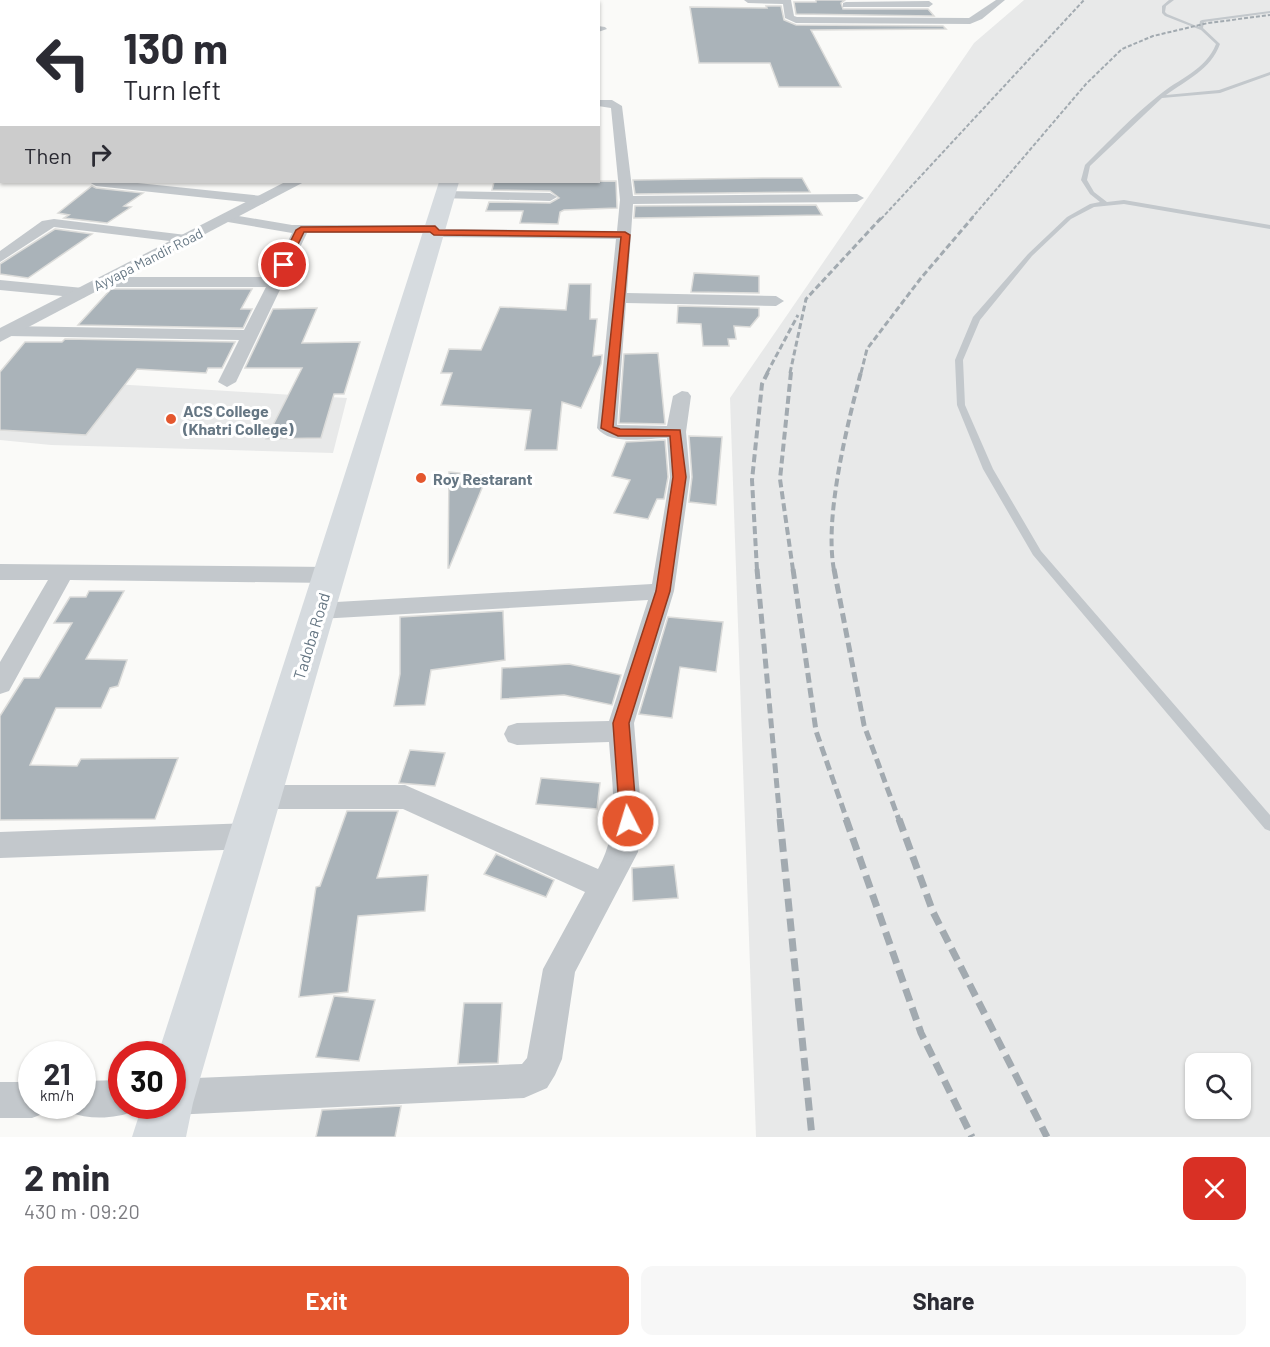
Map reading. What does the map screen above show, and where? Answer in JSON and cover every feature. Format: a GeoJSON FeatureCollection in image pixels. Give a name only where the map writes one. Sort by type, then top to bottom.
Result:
{"type":"FeatureCollection","features":[{"type":"Feature","properties":{"kind":"main road","name":"Tadoba Road"},"geometry":{"type":"LineString","coordinates":[[186,1046],[447,188]]}},
{"type":"Feature","properties":{"kind":"main road"},"geometry":{"type":"LineString","coordinates":[[159,1137],[164,1119]]}},
{"type":"Feature","properties":{"kind":"street"},"geometry":{"type":"LineString","coordinates":[[748,0],[787,0],[790,18],[793,20],[852,21],[976,19],[1001,0]]}},
{"type":"Feature","properties":{"kind":"street"},"geometry":{"type":"LineString","coordinates":[[852,21],[845,2],[927,2],[941,21]]}},
{"type":"Feature","properties":{"kind":"street"},"geometry":{"type":"LineString","coordinates":[[600,103],[608,102],[616,106],[627,200],[607,428],[618,433],[676,432]]}},
{"type":"Feature","properties":{"kind":"street"},"geometry":{"type":"LineString","coordinates":[[107,183],[262,200]]}},
{"type":"Feature","properties":{"kind":"street"},"geometry":{"type":"LineString","coordinates":[[164,189],[181,183]]}},
{"type":"Feature","properties":{"kind":"street","name":"Ayyapa Mandir Road"},"geometry":{"type":"LineString","coordinates":[[4,334],[294,183]]}},
{"type":"Feature","properties":{"kind":"street"},"geometry":{"type":"LineString","coordinates":[[447,188],[550,197]]}},
{"type":"Feature","properties":{"kind":"street"},"geometry":{"type":"LineString","coordinates":[[627,200],[857,198]]}},
{"type":"Feature","properties":{"kind":"street"},"geometry":{"type":"LineString","coordinates":[[227,218],[301,230],[625,235]]}},
{"type":"Feature","properties":{"kind":"street"},"geometry":{"type":"LineString","coordinates":[[0,258],[47,224],[54,223],[186,239]]}},
{"type":"Feature","properties":{"kind":"street"},"geometry":{"type":"LineString","coordinates":[[226,382],[301,230]]}},
{"type":"Feature","properties":{"kind":"street"},"geometry":{"type":"LineString","coordinates":[[103,282],[275,282]]}},
{"type":"Feature","properties":{"kind":"street"},"geometry":{"type":"LineString","coordinates":[[0,285],[82,293]]}},
{"type":"Feature","properties":{"kind":"street"},"geometry":{"type":"LineString","coordinates":[[618,298],[776,301]]}},
{"type":"Feature","properties":{"kind":"street"},"geometry":{"type":"LineString","coordinates":[[4,334],[250,335]]}},
{"type":"Feature","properties":{"kind":"street"},"geometry":{"type":"LineString","coordinates":[[186,1096],[524,1081],[533,1078],[544,1059],[559,969],[623,852],[627,837],[628,821],[620,731],[622,716],[663,591],[680,477],[676,432],[682,396]]}},
{"type":"Feature","properties":{"kind":"street"},"geometry":{"type":"LineString","coordinates":[[0,572],[330,575]]}},
{"type":"Feature","properties":{"kind":"street"},"geometry":{"type":"LineString","coordinates":[[0,684],[63,573]]}},
{"type":"Feature","properties":{"kind":"street"},"geometry":{"type":"LineString","coordinates":[[319,611],[663,591]]}},
{"type":"Feature","properties":{"kind":"street"},"geometry":{"type":"LineString","coordinates":[[517,734],[620,731]]}},
{"type":"Feature","properties":{"kind":"street"},"geometry":{"type":"LineString","coordinates":[[262,797],[405,797],[603,886]]}},
{"type":"Feature","properties":{"kind":"street"},"geometry":{"type":"LineString","coordinates":[[0,845],[251,836]]}},
{"type":"Feature","properties":{"kind":"street"},"geometry":{"type":"LineString","coordinates":[[0,1100],[18,1100]]}},
{"type":"Feature","properties":{"kind":"lane"},"geometry":{"type":"LineString","coordinates":[[1104,202],[1092,194],[1084,180],[1087,166],[1159,97],[1193,74],[1217,51],[1218,44],[1204,30],[1163,12],[1164,6],[1172,0]]}},
{"type":"Feature","properties":{"kind":"lane"},"geometry":{"type":"LineString","coordinates":[[1204,30],[1201,22],[1205,20],[1270,12]]}},
{"type":"Feature","properties":{"kind":"lane"},"geometry":{"type":"LineString","coordinates":[[1159,97],[1220,92],[1270,73]]}},
{"type":"Feature","properties":{"kind":"lane"},"geometry":{"type":"LineString","coordinates":[[1270,226],[1140,204],[1104,202],[1069,218],[1030,255],[976,319],[959,360],[961,405],[988,469],[1037,553],[1270,825]]}},
{"type":"Feature","properties":{"kind":"shaded area"},"geometry":{"type":"Polygon","coordinates":[[[1024,0],[1270,0],[1270,1137],[756,1137],[730,398],[974,43],[1024,0]]]}},
{"type":"Feature","properties":{"kind":"shaded area","name":"ACS College (Khatri College)"},"geometry":{"type":"Polygon","coordinates":[[[0,377],[347,398],[333,453],[51,445],[0,440],[0,377]]]}},
{"type":"Feature","properties":{"kind":"building"},"geometry":{"type":"Polygon","coordinates":[[[816,0],[845,0],[841,3],[843,9],[928,9],[934,16],[796,14],[794,2],[816,2],[816,0]]]}},
{"type":"Feature","properties":{"kind":"building"},"geometry":{"type":"Polygon","coordinates":[[[766,6],[781,6],[784,20],[796,25],[943,26],[946,29],[811,30],[841,87],[779,87],[770,63],[699,63],[690,7],[767,8],[766,6]]]}},
{"type":"Feature","properties":{"kind":"building"},"geometry":{"type":"Polygon","coordinates":[[[802,178],[810,192],[635,194],[633,180],[802,178]]]}},
{"type":"Feature","properties":{"kind":"building"},"geometry":{"type":"Polygon","coordinates":[[[600,181],[616,181],[617,208],[564,210],[560,212],[558,224],[520,223],[523,211],[486,211],[489,202],[550,203],[559,198],[550,191],[492,190],[494,183],[600,183],[600,181]]]}},
{"type":"Feature","properties":{"kind":"building"},"geometry":{"type":"Polygon","coordinates":[[[92,186],[143,193],[124,206],[131,207],[107,223],[64,218],[69,215],[58,213],[92,186]]]}},
{"type":"Feature","properties":{"kind":"building"},"geometry":{"type":"Polygon","coordinates":[[[816,205],[822,215],[634,218],[635,206],[816,205]]]}},
{"type":"Feature","properties":{"kind":"building"},"geometry":{"type":"Polygon","coordinates":[[[55,229],[92,234],[28,278],[0,274],[0,264],[55,229]]]}},
{"type":"Feature","properties":{"kind":"building"},"geometry":{"type":"Polygon","coordinates":[[[694,273],[759,276],[759,293],[691,292],[694,273]]]}},
{"type":"Feature","properties":{"kind":"building"},"geometry":{"type":"Polygon","coordinates":[[[569,284],[591,284],[590,319],[597,319],[593,356],[602,355],[601,364],[581,408],[562,402],[557,450],[525,450],[531,410],[441,405],[452,373],[441,373],[449,349],[481,350],[500,307],[566,310],[569,284]]]}},
{"type":"Feature","properties":{"kind":"building"},"geometry":{"type":"Polygon","coordinates":[[[111,289],[252,289],[241,309],[252,309],[243,328],[78,325],[111,289]]]}},
{"type":"Feature","properties":{"kind":"building"},"geometry":{"type":"Polygon","coordinates":[[[678,306],[759,308],[759,316],[750,327],[734,326],[736,339],[728,339],[729,346],[703,346],[701,324],[677,323],[678,306]]]}},
{"type":"Feature","properties":{"kind":"building"},"geometry":{"type":"Polygon","coordinates":[[[317,308],[302,343],[360,342],[344,394],[334,394],[321,438],[266,439],[302,368],[245,368],[273,309],[317,308]]]}},
{"type":"Feature","properties":{"kind":"building"},"geometry":{"type":"Polygon","coordinates":[[[65,339],[235,342],[222,368],[208,368],[206,373],[137,369],[86,435],[0,430],[0,372],[25,342],[62,342],[65,339]]]}},
{"type":"Feature","properties":{"kind":"building"},"geometry":{"type":"Polygon","coordinates":[[[658,353],[665,424],[619,423],[624,354],[658,353]]]}},
{"type":"Feature","properties":{"kind":"building"},"geometry":{"type":"Polygon","coordinates":[[[689,436],[722,437],[716,505],[689,502],[692,477],[689,436]]]}},
{"type":"Feature","properties":{"kind":"building"},"geometry":{"type":"Polygon","coordinates":[[[665,440],[668,477],[664,499],[657,499],[648,519],[614,513],[630,480],[612,476],[626,442],[665,440]]]}},
{"type":"Feature","properties":{"kind":"building"},"geometry":{"type":"Polygon","coordinates":[[[449,472],[487,476],[448,568],[449,472]]]}},
{"type":"Feature","properties":{"kind":"building"},"geometry":{"type":"Polygon","coordinates":[[[89,591],[124,591],[86,659],[127,660],[118,686],[110,688],[101,708],[56,708],[30,765],[77,766],[81,759],[178,758],[155,819],[0,820],[0,716],[24,678],[39,678],[72,623],[54,623],[70,597],[86,597],[89,591]]]}},
{"type":"Feature","properties":{"kind":"building"},"geometry":{"type":"Polygon","coordinates":[[[503,611],[505,660],[431,670],[425,705],[394,706],[400,674],[400,617],[503,611]]]}},
{"type":"Feature","properties":{"kind":"building"},"geometry":{"type":"Polygon","coordinates":[[[668,617],[723,622],[716,672],[680,667],[672,718],[639,714],[668,617]]]}},
{"type":"Feature","properties":{"kind":"building"},"geometry":{"type":"Polygon","coordinates":[[[569,664],[621,675],[612,705],[564,695],[501,699],[502,668],[569,664]]]}},
{"type":"Feature","properties":{"kind":"building"},"geometry":{"type":"Polygon","coordinates":[[[410,750],[445,753],[435,786],[399,783],[410,750]]]}},
{"type":"Feature","properties":{"kind":"building"},"geometry":{"type":"Polygon","coordinates":[[[541,778],[600,783],[597,809],[536,804],[541,778]]]}},
{"type":"Feature","properties":{"kind":"building"},"geometry":{"type":"Polygon","coordinates":[[[347,811],[398,811],[377,878],[428,875],[425,911],[358,916],[348,992],[299,997],[316,887],[320,886],[347,811]]]}},
{"type":"Feature","properties":{"kind":"building"},"geometry":{"type":"Polygon","coordinates":[[[496,854],[554,880],[546,897],[484,874],[496,854]]]}},
{"type":"Feature","properties":{"kind":"building"},"geometry":{"type":"Polygon","coordinates":[[[674,865],[678,898],[633,901],[632,868],[674,865]]]}},
{"type":"Feature","properties":{"kind":"building"},"geometry":{"type":"Polygon","coordinates":[[[334,996],[375,1000],[359,1061],[316,1057],[334,996]]]}},
{"type":"Feature","properties":{"kind":"building"},"geometry":{"type":"Polygon","coordinates":[[[464,1003],[502,1003],[498,1063],[458,1064],[464,1003]]]}},
{"type":"Feature","properties":{"kind":"building"},"geometry":{"type":"Polygon","coordinates":[[[401,1106],[395,1137],[316,1137],[322,1110],[401,1106]]]}},
{"type":"Feature","properties":{"kind":"railway"},"geometry":{"type":"LineString","coordinates":[[881,219],[1084,0]]}},
{"type":"Feature","properties":{"kind":"railway"},"geometry":{"type":"LineString","coordinates":[[971,219],[1086,84],[1122,49],[1153,36],[1208,23],[1270,15]]}},
{"type":"Feature","properties":{"kind":"railway"},"geometry":{"type":"LineString","coordinates":[[790,373],[806,299],[882,217]]}},
{"type":"Feature","properties":{"kind":"railway"},"geometry":{"type":"LineString","coordinates":[[861,373],[867,349],[921,278],[973,217]]}},
{"type":"Feature","properties":{"kind":"railway"},"geometry":{"type":"LineString","coordinates":[[767,373],[798,315]]}},
{"type":"Feature","properties":{"kind":"railway"},"geometry":{"type":"LineString","coordinates":[[757,570],[752,480],[762,384],[768,372]]}},
{"type":"Feature","properties":{"kind":"railway"},"geometry":{"type":"LineString","coordinates":[[791,372],[780,479],[793,570]]}},
{"type":"Feature","properties":{"kind":"railway"},"geometry":{"type":"LineString","coordinates":[[834,570],[832,548],[834,498],[861,372]]}},
{"type":"Feature","properties":{"kind":"railway"},"geometry":{"type":"LineString","coordinates":[[757,569],[780,820]]}},
{"type":"Feature","properties":{"kind":"railway"},"geometry":{"type":"LineString","coordinates":[[793,569],[816,731],[847,820]]}},
{"type":"Feature","properties":{"kind":"railway"},"geometry":{"type":"LineString","coordinates":[[834,569],[864,725],[899,820]]}},
{"type":"Feature","properties":{"kind":"railway"},"geometry":{"type":"LineString","coordinates":[[780,819],[812,1137]]}},
{"type":"Feature","properties":{"kind":"railway"},"geometry":{"type":"LineString","coordinates":[[846,819],[921,1033],[972,1137]]}},
{"type":"Feature","properties":{"kind":"railway"},"geometry":{"type":"LineString","coordinates":[[899,819],[933,912],[1047,1137]]}},
{"type":"Feature","properties":{"kind":"place","name":"ACS College (Khatri College)"},"geometry":{"type":"Point","coordinates":[171,419]}},
{"type":"Feature","properties":{"kind":"place","name":"Roy Restarant"},"geometry":{"type":"Point","coordinates":[421,478]}},
{"type":"Feature","properties":{"kind":"route"},"geometry":{"type":"LineString","coordinates":[[284,265],[301,230],[435,229],[434,233],[625,235],[607,428],[618,433],[676,432],[677,465],[680,477],[663,591],[652,617],[652,629],[622,716],[620,731],[628,821]]}}]}
